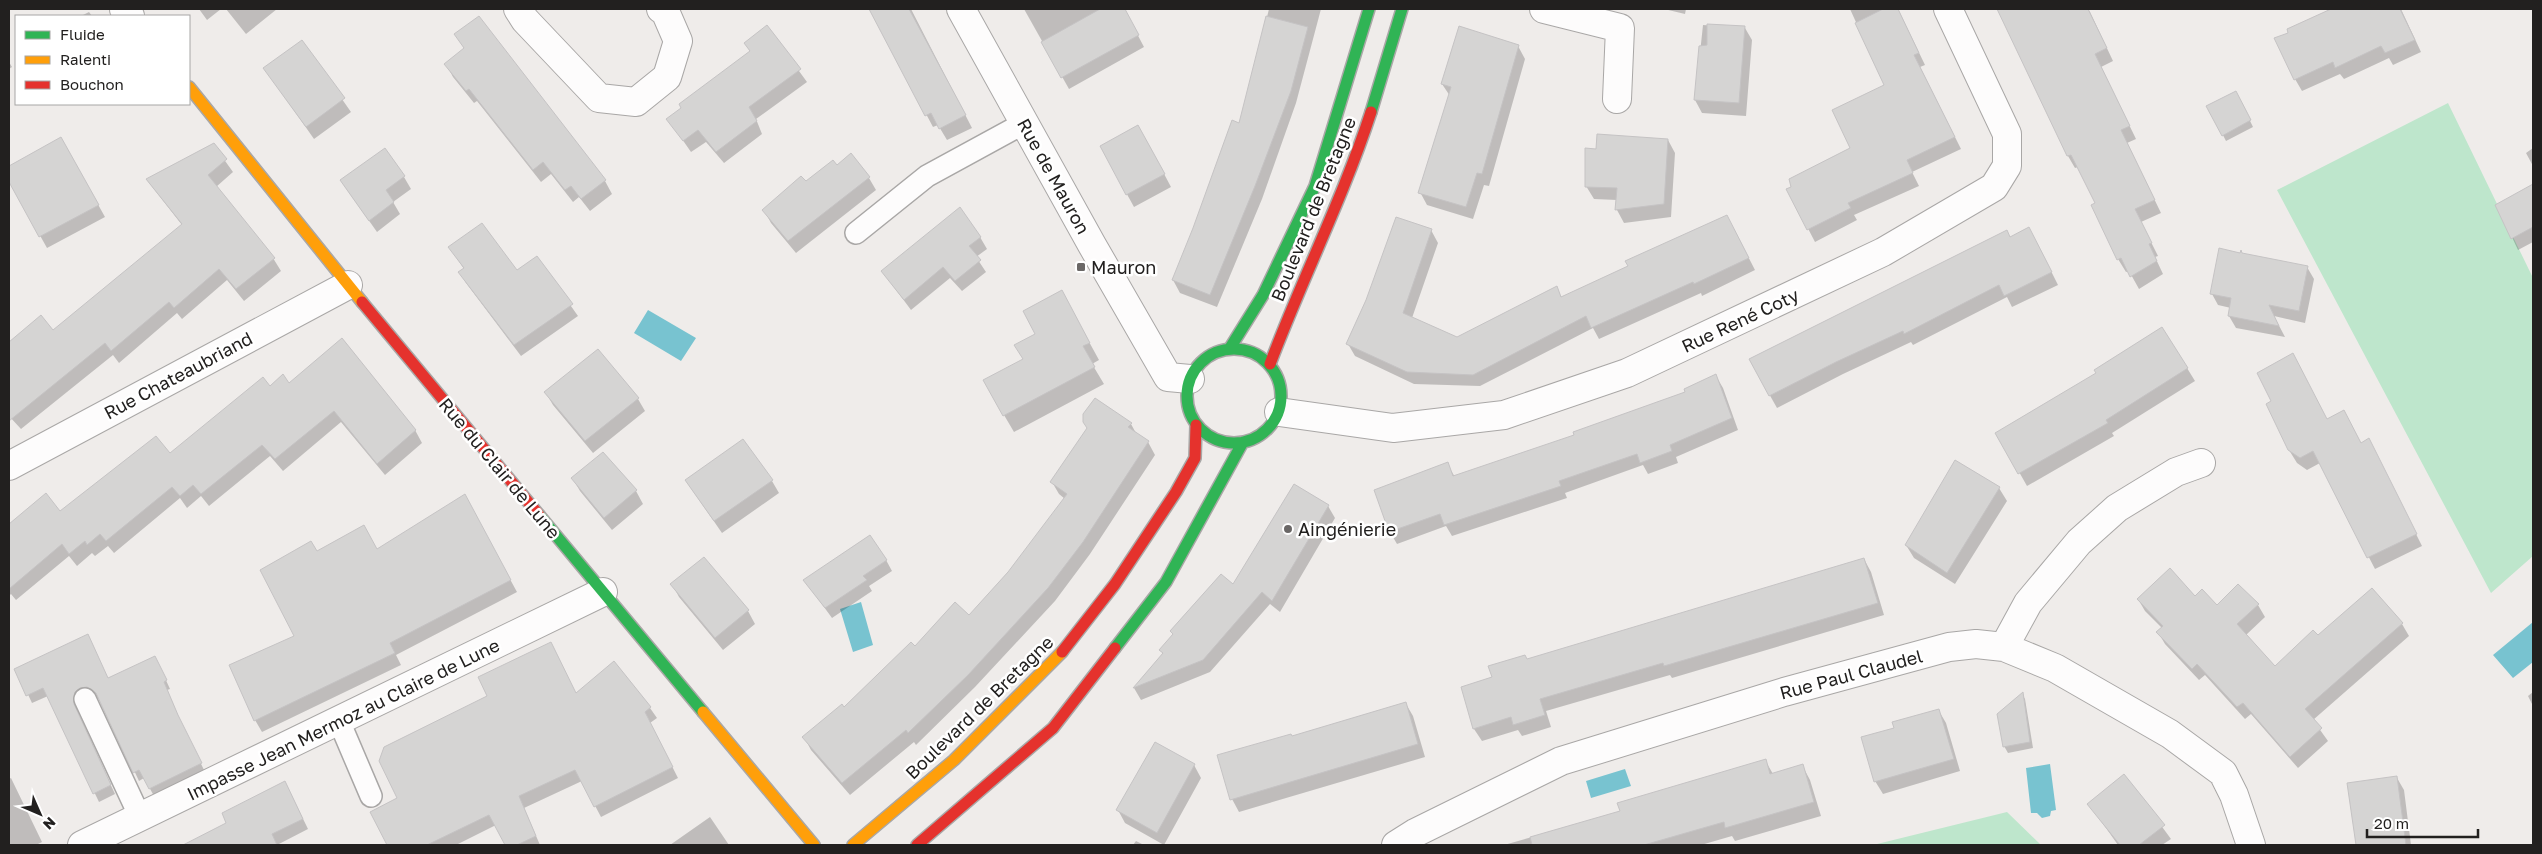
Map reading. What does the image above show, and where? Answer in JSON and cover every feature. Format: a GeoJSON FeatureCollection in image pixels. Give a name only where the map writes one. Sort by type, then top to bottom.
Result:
{"type":"FeatureCollection","features":[{"type":"Feature","properties":{"kind":"main road","name":"Boulevard de Bretagne"},"geometry":{"type":"LineString","coordinates":[[1230,348],[1263,295],[1315,186],[1369,9]]}},
{"type":"Feature","properties":{"kind":"main road","name":"Boulevard de Bretagne"},"geometry":{"type":"LineString","coordinates":[[1270,364],[1290,310],[1353,167],[1399,24],[1402,9]]}},
{"type":"Feature","properties":{"kind":"main road","name":"Rue du Clair de Lune"},"geometry":{"type":"LineString","coordinates":[[190,89],[348,285],[814,845]]}},
{"type":"Feature","properties":{"kind":"main road"},"geometry":{"type":"LineString","coordinates":[[1230,348],[1252,352],[1270,364],[1281,387],[1279,412],[1270,426],[1258,436],[1243,442],[1217,440],[1205,434],[1196,424],[1189,410],[1186,394],[1196,367],[1217,351],[1230,348]]}},
{"type":"Feature","properties":{"kind":"main road","name":"Boulevard de Bretagne"},"geometry":{"type":"LineString","coordinates":[[853,845],[954,760],[1055,661],[1115,584],[1176,492],[1195,458],[1196,424]]}},
{"type":"Feature","properties":{"kind":"main road"},"geometry":{"type":"LineString","coordinates":[[917,845],[1054,728],[1166,582],[1243,442]]}},
{"type":"Feature","properties":{"kind":"street"},"geometry":{"type":"LineString","coordinates":[[518,9],[525,20],[600,98],[636,102],[667,77],[678,41],[665,11],[662,9]]}},
{"type":"Feature","properties":{"kind":"street","name":"Rue de Mauron"},"geometry":{"type":"LineString","coordinates":[[960,9],[1026,122],[1092,245],[1168,377],[1190,379]]}},
{"type":"Feature","properties":{"kind":"street"},"geometry":{"type":"LineString","coordinates":[[1544,9],[1620,28],[1617,98]]}},
{"type":"Feature","properties":{"kind":"street","name":"Rue René Coty"},"geometry":{"type":"LineString","coordinates":[[1279,412],[1393,428],[1504,414],[1627,373],[1883,252],[1994,187],[2007,166],[2007,134],[1948,9]]}},
{"type":"Feature","properties":{"kind":"street","name":"Rue Chateaubriand"},"geometry":{"type":"LineString","coordinates":[[9,466],[348,285]]}},
{"type":"Feature","properties":{"kind":"street"},"geometry":{"type":"LineString","coordinates":[[2004,647],[2028,603],[2079,542],[2117,508],[2176,472],[2201,463]]}},
{"type":"Feature","properties":{"kind":"street","name":"Impasse Jean Mermoz au Claire de Lune"},"geometry":{"type":"LineString","coordinates":[[82,845],[603,592]]}},
{"type":"Feature","properties":{"kind":"street","name":"Rue Paul Claudel"},"geometry":{"type":"LineString","coordinates":[[1396,845],[1415,833],[1561,761],[1784,692],[1949,647],[1976,644],[2004,647],[2055,668],[2170,734],[2223,773],[2234,795],[2251,845]]}},
{"type":"Feature","properties":{"kind":"lane"},"geometry":{"type":"LineString","coordinates":[[856,232],[927,176],[1026,122]]}},
{"type":"Feature","properties":{"kind":"lane"},"geometry":{"type":"LineString","coordinates":[[85,699],[140,817]]}},
{"type":"Feature","properties":{"kind":"lane"},"geometry":{"type":"LineString","coordinates":[[339,721],[371,796]]}},
{"type":"Feature","properties":{"kind":"green space"},"geometry":{"type":"Polygon","coordinates":[[[2448,103],[2533,278],[2533,556],[2491,593],[2277,190],[2448,103]]]}},
{"type":"Feature","properties":{"kind":"green space"},"geometry":{"type":"Polygon","coordinates":[[[2007,812],[2041,845],[1873,845],[2007,812]]]}},
{"type":"Feature","properties":{"kind":"water"},"geometry":{"type":"Polygon","coordinates":[[[648,310],[696,338],[681,361],[634,333],[648,310]]]}},
{"type":"Feature","properties":{"kind":"water"},"geometry":{"type":"Polygon","coordinates":[[[861,602],[873,645],[853,652],[840,609],[861,602]]]}},
{"type":"Feature","properties":{"kind":"water"},"geometry":{"type":"Polygon","coordinates":[[[2533,622],[2533,662],[2513,678],[2493,655],[2533,622]]]}},
{"type":"Feature","properties":{"kind":"water"},"geometry":{"type":"Polygon","coordinates":[[[2050,764],[2056,810],[2051,811],[2050,816],[2042,818],[2037,813],[2031,813],[2026,768],[2050,764]]]}},
{"type":"Feature","properties":{"kind":"water"},"geometry":{"type":"Polygon","coordinates":[[[1625,769],[1631,786],[1591,798],[1586,781],[1625,769]]]}},
{"type":"Feature","properties":{"kind":"building"},"geometry":{"type":"Polygon","coordinates":[[[869,9],[909,9],[966,115],[939,129],[931,113],[925,116],[869,9]]]}},
{"type":"Feature","properties":{"kind":"building"},"geometry":{"type":"Polygon","coordinates":[[[1100,9],[1125,9],[1139,35],[1061,78],[1041,42],[1100,9]]]}},
{"type":"Feature","properties":{"kind":"building"},"geometry":{"type":"Polygon","coordinates":[[[1883,9],[1898,9],[1919,53],[1914,55],[1955,137],[1907,160],[1913,173],[1848,203],[1851,208],[1807,230],[1786,189],[1791,187],[1789,179],[1850,148],[1832,110],[1884,85],[1855,23],[1883,9]]]}},
{"type":"Feature","properties":{"kind":"building"},"geometry":{"type":"Polygon","coordinates":[[[1997,9],[2088,9],[2107,48],[2095,54],[2130,126],[2121,130],[2155,200],[2135,209],[2152,243],[2149,244],[2157,261],[2130,277],[2121,258],[2117,260],[2091,205],[2095,203],[2071,155],[2067,156],[1997,9]]]}},
{"type":"Feature","properties":{"kind":"building"},"geometry":{"type":"Polygon","coordinates":[[[2331,9],[2400,9],[2415,40],[2385,53],[2381,46],[2335,68],[2333,62],[2294,80],[2274,38],[2288,33],[2287,29],[2331,9]]]}},
{"type":"Feature","properties":{"kind":"building"},"geometry":{"type":"Polygon","coordinates":[[[479,16],[606,180],[581,199],[571,186],[565,190],[543,162],[533,170],[469,89],[466,91],[444,64],[464,48],[454,34],[479,16]]]}},
{"type":"Feature","properties":{"kind":"building"},"geometry":{"type":"Polygon","coordinates":[[[1266,16],[1308,27],[1291,91],[1255,186],[1210,295],[1172,280],[1232,120],[1239,123],[1266,16]]]}},
{"type":"Feature","properties":{"kind":"building"},"geometry":{"type":"Polygon","coordinates":[[[1707,24],[1745,26],[1739,103],[1694,100],[1699,46],[1707,45],[1707,24]]]}},
{"type":"Feature","properties":{"kind":"building"},"geometry":{"type":"Polygon","coordinates":[[[767,25],[801,69],[749,107],[757,121],[716,152],[698,130],[683,141],[666,119],[681,108],[679,104],[750,51],[744,43],[767,25]]]}},
{"type":"Feature","properties":{"kind":"building"},"geometry":{"type":"Polygon","coordinates":[[[1459,26],[1519,45],[1482,174],[1477,173],[1466,207],[1418,193],[1451,87],[1441,84],[1459,26]]]}},
{"type":"Feature","properties":{"kind":"building"},"geometry":{"type":"Polygon","coordinates":[[[302,40],[345,98],[306,127],[263,68],[302,40]]]}},
{"type":"Feature","properties":{"kind":"building"},"geometry":{"type":"Polygon","coordinates":[[[2236,91],[2251,120],[2222,136],[2206,106],[2236,91]]]}},
{"type":"Feature","properties":{"kind":"building"},"geometry":{"type":"Polygon","coordinates":[[[1138,125],[1165,174],[1126,195],[1100,146],[1138,125]]]}},
{"type":"Feature","properties":{"kind":"building"},"geometry":{"type":"Polygon","coordinates":[[[1597,134],[1668,139],[1664,204],[1615,210],[1617,188],[1585,187],[1585,148],[1596,149],[1597,134]]]}},
{"type":"Feature","properties":{"kind":"building"},"geometry":{"type":"Polygon","coordinates":[[[61,137],[99,205],[39,237],[9,182],[9,166],[61,137]]]}},
{"type":"Feature","properties":{"kind":"building"},"geometry":{"type":"Polygon","coordinates":[[[214,143],[227,159],[208,175],[275,258],[236,289],[219,269],[174,308],[169,302],[111,351],[105,343],[9,421],[9,342],[41,315],[53,330],[182,224],[146,179],[214,143]]]}},
{"type":"Feature","properties":{"kind":"building"},"geometry":{"type":"Polygon","coordinates":[[[385,148],[405,176],[386,190],[394,202],[369,221],[340,180],[385,148]]]}},
{"type":"Feature","properties":{"kind":"building"},"geometry":{"type":"Polygon","coordinates":[[[851,153],[870,177],[788,241],[762,210],[801,176],[806,181],[833,160],[837,165],[851,153]]]}},
{"type":"Feature","properties":{"kind":"building"},"geometry":{"type":"Polygon","coordinates":[[[2533,184],[2533,227],[2511,239],[2495,205],[2533,184]]]}},
{"type":"Feature","properties":{"kind":"building"},"geometry":{"type":"Polygon","coordinates":[[[960,207],[981,237],[969,246],[981,260],[955,281],[943,267],[904,300],[881,271],[960,207]]]}},
{"type":"Feature","properties":{"kind":"building"},"geometry":{"type":"Polygon","coordinates":[[[1727,215],[1749,258],[1591,328],[1586,316],[1473,375],[1407,372],[1346,344],[1366,300],[1396,217],[1432,229],[1403,313],[1457,337],[1557,286],[1561,297],[1628,266],[1625,261],[1727,215]]]}},
{"type":"Feature","properties":{"kind":"building"},"geometry":{"type":"Polygon","coordinates":[[[482,223],[517,270],[537,256],[573,304],[514,345],[458,272],[464,268],[448,247],[482,223]]]}},
{"type":"Feature","properties":{"kind":"building"},"geometry":{"type":"Polygon","coordinates":[[[2029,227],[2052,272],[2004,296],[1999,285],[1904,334],[1903,331],[1769,396],[1749,359],[2007,230],[2010,237],[2029,227]]]}},
{"type":"Feature","properties":{"kind":"building"},"geometry":{"type":"Polygon","coordinates":[[[2219,248],[2240,253],[2241,250],[2242,253],[2308,266],[2299,311],[2269,305],[2279,326],[2228,316],[2231,298],[2210,294],[2219,248]]]}},
{"type":"Feature","properties":{"kind":"building"},"geometry":{"type":"Polygon","coordinates":[[[1062,290],[1090,343],[1083,346],[1095,367],[1003,416],[983,380],[1023,359],[1014,345],[1035,334],[1023,311],[1062,290]]]}},
{"type":"Feature","properties":{"kind":"building"},"geometry":{"type":"Polygon","coordinates":[[[2162,327],[2188,368],[2106,420],[2108,423],[2018,474],[1995,433],[2096,373],[2094,370],[2162,327]]]}},
{"type":"Feature","properties":{"kind":"building"},"geometry":{"type":"Polygon","coordinates":[[[342,338],[416,430],[377,464],[334,411],[275,459],[262,445],[201,494],[193,485],[180,496],[172,487],[106,541],[100,534],[87,545],[85,541],[69,554],[62,544],[9,589],[9,524],[46,493],[60,511],[156,436],[170,453],[263,377],[270,386],[283,374],[289,383],[342,338]]]}},
{"type":"Feature","properties":{"kind":"building"},"geometry":{"type":"Polygon","coordinates":[[[598,349],[639,398],[585,441],[544,392],[598,349]]]}},
{"type":"Feature","properties":{"kind":"building"},"geometry":{"type":"Polygon","coordinates":[[[2293,353],[2327,419],[2344,410],[2361,443],[2369,438],[2417,534],[2367,558],[2313,451],[2300,458],[2288,450],[2266,404],[2271,401],[2257,373],[2293,353]]]}},
{"type":"Feature","properties":{"kind":"building"},"geometry":{"type":"Polygon","coordinates":[[[1716,374],[1732,418],[1670,445],[1672,451],[1640,463],[1637,454],[1559,481],[1561,486],[1444,525],[1440,514],[1389,532],[1374,490],[1448,462],[1453,476],[1574,435],[1573,432],[1685,392],[1684,389],[1716,374]]]}},
{"type":"Feature","properties":{"kind":"building"},"geometry":{"type":"Polygon","coordinates":[[[1095,398],[1132,423],[1128,427],[1149,441],[1083,542],[1048,588],[968,675],[908,733],[906,730],[842,783],[802,737],[842,704],[844,707],[911,642],[915,646],[955,602],[969,615],[1008,572],[1067,494],[1050,482],[1087,428],[1083,422],[1083,414],[1095,398]]]}},
{"type":"Feature","properties":{"kind":"building"},"geometry":{"type":"Polygon","coordinates":[[[743,439],[773,480],[714,521],[685,480],[743,439]]]}},
{"type":"Feature","properties":{"kind":"building"},"geometry":{"type":"Polygon","coordinates":[[[603,452],[637,490],[604,518],[571,478],[603,452]]]}},
{"type":"Feature","properties":{"kind":"building"},"geometry":{"type":"Polygon","coordinates":[[[1955,460],[2000,487],[1947,573],[1905,545],[1955,460]]]}},
{"type":"Feature","properties":{"kind":"building"},"geometry":{"type":"Polygon","coordinates":[[[1294,484],[1329,505],[1272,601],[1262,592],[1203,660],[1133,688],[1163,653],[1159,650],[1173,634],[1170,631],[1221,574],[1233,584],[1294,484]]]}},
{"type":"Feature","properties":{"kind":"building"},"geometry":{"type":"Polygon","coordinates":[[[465,494],[511,580],[390,643],[395,653],[254,721],[229,665],[294,636],[260,570],[311,541],[317,551],[364,525],[377,549],[465,494]]]}},
{"type":"Feature","properties":{"kind":"building"},"geometry":{"type":"Polygon","coordinates":[[[870,535],[887,560],[863,576],[867,580],[825,608],[803,580],[870,535]]]}},
{"type":"Feature","properties":{"kind":"building"},"geometry":{"type":"Polygon","coordinates":[[[704,557],[749,610],[715,638],[670,584],[704,557]]]}},
{"type":"Feature","properties":{"kind":"building"},"geometry":{"type":"Polygon","coordinates":[[[1864,558],[1878,603],[1664,666],[1663,663],[1540,699],[1545,715],[1513,725],[1511,717],[1473,729],[1461,687],[1492,677],[1488,666],[1525,655],[1527,659],[1864,558]]]}},
{"type":"Feature","properties":{"kind":"building"},"geometry":{"type":"Polygon","coordinates":[[[2170,568],[2195,596],[2202,589],[2217,605],[2238,584],[2259,604],[2237,624],[2275,666],[2313,630],[2318,635],[2372,588],[2403,623],[2305,709],[2322,728],[2290,757],[2243,703],[2237,707],[2197,664],[2192,669],[2156,632],[2163,626],[2137,599],[2170,568]]]}},
{"type":"Feature","properties":{"kind":"building"},"geometry":{"type":"Polygon","coordinates":[[[88,634],[108,678],[155,656],[167,680],[164,682],[178,715],[202,763],[149,789],[139,770],[133,773],[96,693],[87,687],[80,688],[75,692],[74,704],[111,785],[93,794],[43,688],[26,696],[14,669],[88,634]]]}},
{"type":"Feature","properties":{"kind":"building"},"geometry":{"type":"Polygon","coordinates":[[[551,642],[576,693],[614,661],[651,707],[645,712],[673,767],[594,807],[575,770],[519,796],[536,836],[517,845],[505,845],[489,815],[427,845],[387,845],[370,812],[397,798],[379,761],[384,747],[487,696],[478,677],[551,642]]]}},
{"type":"Feature","properties":{"kind":"building"},"geometry":{"type":"Polygon","coordinates":[[[2023,692],[2030,742],[2003,747],[1997,714],[2023,692]]]}},
{"type":"Feature","properties":{"kind":"building"},"geometry":{"type":"Polygon","coordinates":[[[1406,702],[1418,744],[1230,800],[1217,755],[1291,734],[1292,736],[1406,702]]]}},
{"type":"Feature","properties":{"kind":"building"},"geometry":{"type":"Polygon","coordinates":[[[1939,709],[1954,759],[1874,782],[1861,737],[1894,728],[1892,722],[1939,709]]]}},
{"type":"Feature","properties":{"kind":"building"},"geometry":{"type":"Polygon","coordinates":[[[1155,742],[1195,764],[1157,833],[1116,810],[1155,742]]]}},
{"type":"Feature","properties":{"kind":"building"},"geometry":{"type":"Polygon","coordinates":[[[1766,759],[1770,774],[1803,764],[1814,802],[1725,828],[1724,822],[1644,845],[1532,845],[1530,837],[1620,811],[1617,803],[1766,759]]]}},
{"type":"Feature","properties":{"kind":"building"},"geometry":{"type":"Polygon","coordinates":[[[2124,774],[2165,825],[2139,845],[2120,845],[2087,804],[2124,774]]]}},
{"type":"Feature","properties":{"kind":"building"},"geometry":{"type":"Polygon","coordinates":[[[2397,776],[2406,845],[2356,845],[2347,783],[2397,776]]]}},
{"type":"Feature","properties":{"kind":"building"},"geometry":{"type":"Polygon","coordinates":[[[285,781],[303,819],[272,834],[277,845],[183,845],[226,823],[222,813],[285,781]]]}},
{"type":"Feature","properties":{"kind":"traffic: fast"},"geometry":{"type":"LineString","coordinates":[[1230,348],[1263,295],[1315,186],[1369,9]]}},
{"type":"Feature","properties":{"kind":"traffic: fast"},"geometry":{"type":"LineString","coordinates":[[1371,112],[1402,9]]}},
{"type":"Feature","properties":{"kind":"traffic: fast"},"geometry":{"type":"LineString","coordinates":[[1234,349],[1252,352],[1267,363],[1278,378],[1281,396],[1278,414],[1267,429],[1252,440],[1234,443],[1216,440],[1201,429],[1190,414],[1187,396],[1190,378],[1201,363],[1216,352],[1234,349]]}},
{"type":"Feature","properties":{"kind":"traffic: fast"},"geometry":{"type":"LineString","coordinates":[[1115,648],[1166,582],[1243,442]]}},
{"type":"Feature","properties":{"kind":"traffic: fast"},"geometry":{"type":"LineString","coordinates":[[539,515],[703,712]]}},
{"type":"Feature","properties":{"kind":"traffic: slow"},"geometry":{"type":"LineString","coordinates":[[190,88],[362,302]]}},
{"type":"Feature","properties":{"kind":"traffic: slow"},"geometry":{"type":"LineString","coordinates":[[853,845],[954,760],[1062,652]]}},
{"type":"Feature","properties":{"kind":"traffic: slow"},"geometry":{"type":"LineString","coordinates":[[703,712],[814,845]]}},
{"type":"Feature","properties":{"kind":"traffic: jam"},"geometry":{"type":"LineString","coordinates":[[1270,364],[1348,176],[1371,112]]}},
{"type":"Feature","properties":{"kind":"traffic: jam"},"geometry":{"type":"LineString","coordinates":[[362,302],[539,515]]}},
{"type":"Feature","properties":{"kind":"traffic: jam"},"geometry":{"type":"LineString","coordinates":[[1062,652],[1115,584],[1176,492],[1195,458],[1196,425]]}},
{"type":"Feature","properties":{"kind":"traffic: jam"},"geometry":{"type":"LineString","coordinates":[[917,845],[1053,728],[1115,648]]}},
{"type":"Feature","properties":{"kind":"place","name":"Mauron"},"geometry":{"type":"Point","coordinates":[1081,267]}},
{"type":"Feature","properties":{"kind":"place","name":"Aingénierie"},"geometry":{"type":"Point","coordinates":[1288,529]}}]}
